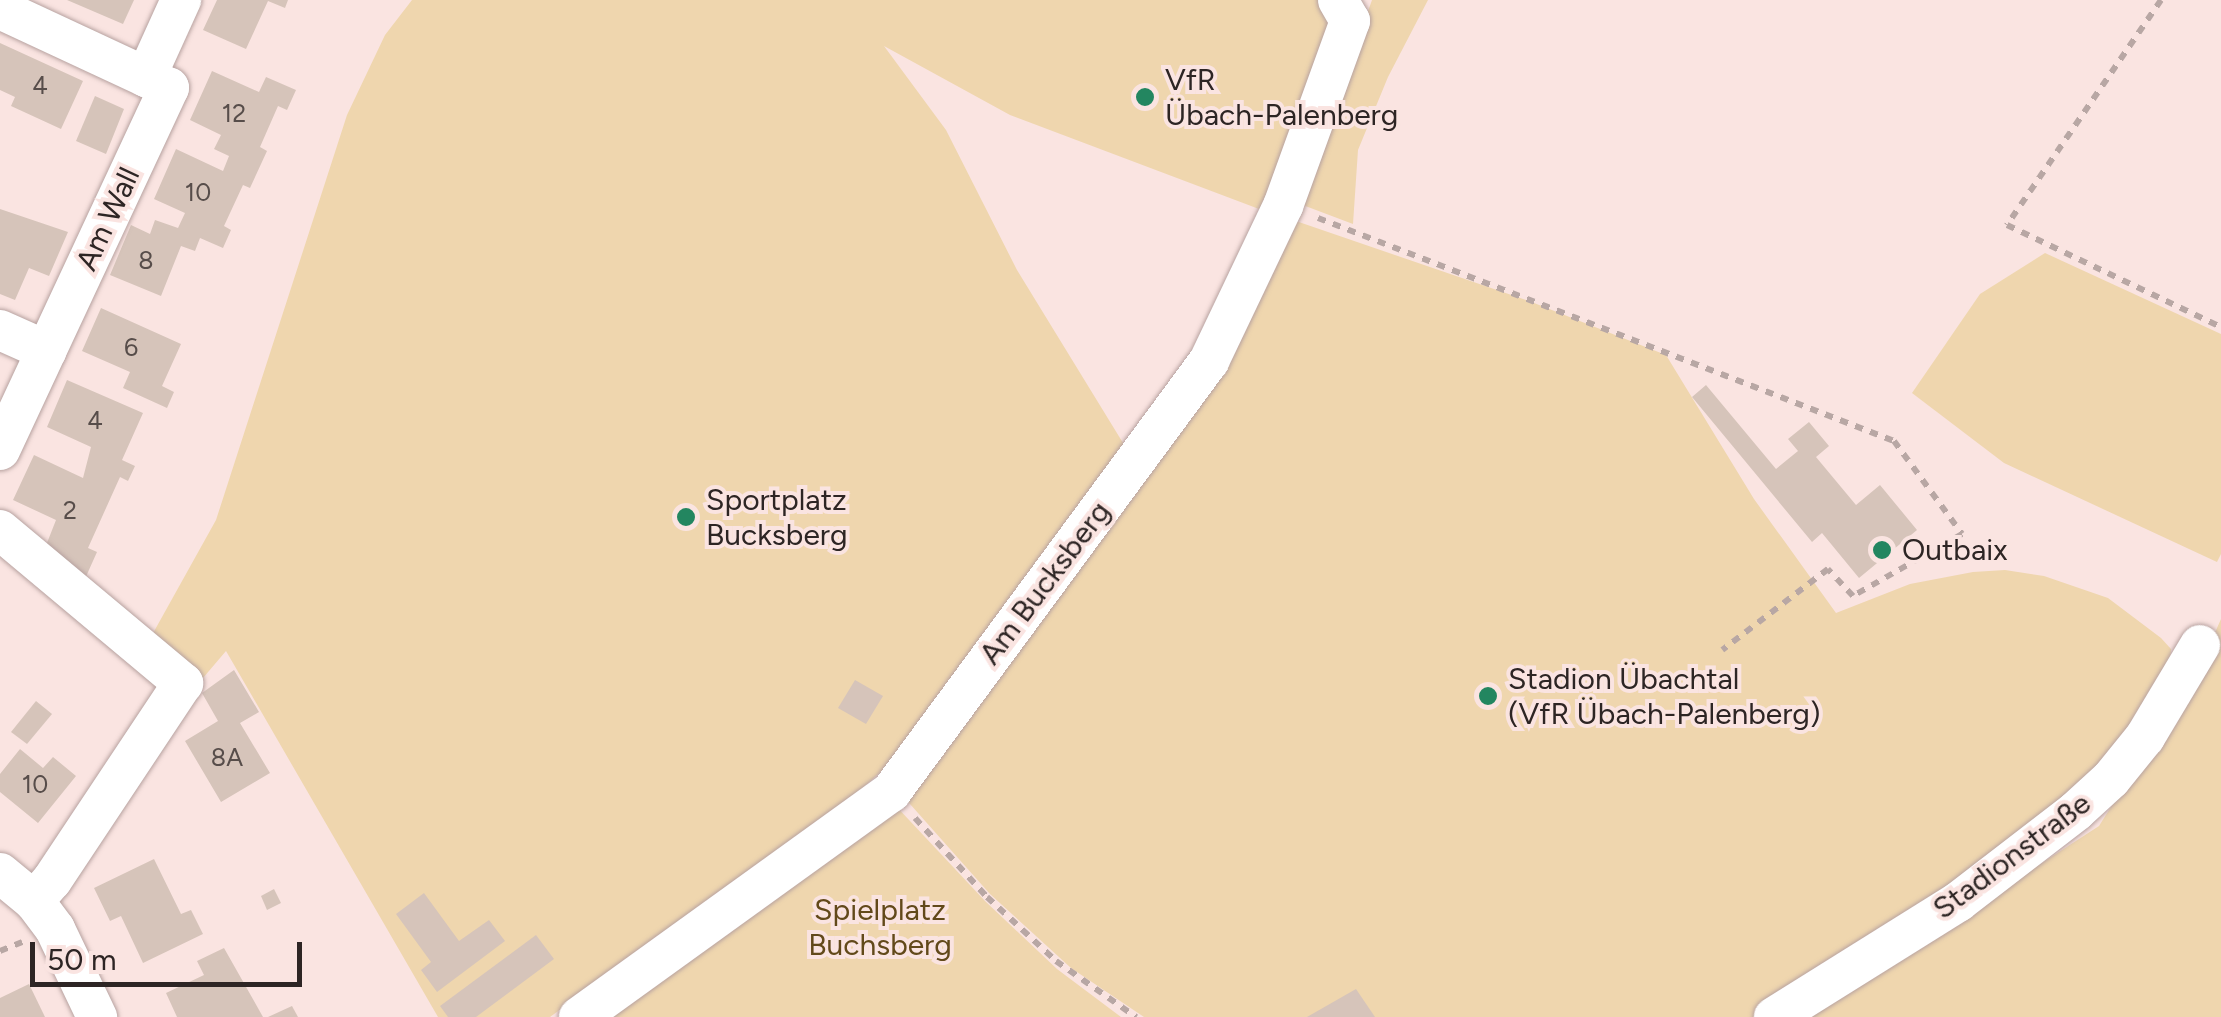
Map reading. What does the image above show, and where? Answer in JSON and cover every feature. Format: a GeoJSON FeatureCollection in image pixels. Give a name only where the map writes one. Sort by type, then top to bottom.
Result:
{"type":"FeatureCollection","features":[{"type":"Feature","properties":{"kind":"street"},"geometry":{"type":"LineString","coordinates":[[0,10],[146,77],[182,0]]}},
{"type":"Feature","properties":{"kind":"street","name":"Am Bucksberg"},"geometry":{"type":"LineString","coordinates":[[580,1017],[890,792],[1210,362],[1283,206],[1344,11]]}},
{"type":"Feature","properties":{"kind":"street","name":"Am Wall"},"geometry":{"type":"LineString","coordinates":[[0,450],[169,88],[146,77]]}},
{"type":"Feature","properties":{"kind":"street"},"geometry":{"type":"LineString","coordinates":[[0,330],[47,351]]}},
{"type":"Feature","properties":{"kind":"street"},"geometry":{"type":"LineString","coordinates":[[0,530],[183,683],[52,880],[34,900]]}},
{"type":"Feature","properties":{"kind":"street","name":"Stadionstraße"},"geometry":{"type":"LineString","coordinates":[[1774,1017],[1958,902],[2076,811],[2111,779],[2145,737],[2200,645]]}},
{"type":"Feature","properties":{"kind":"street"},"geometry":{"type":"LineString","coordinates":[[0,873],[34,900],[56,929],[98,1017]]}},
{"type":"Feature","properties":{"kind":"path"},"geometry":{"type":"LineString","coordinates":[[2161,0],[2007,225],[2221,327]]}},
{"type":"Feature","properties":{"kind":"path"},"geometry":{"type":"LineString","coordinates":[[1283,206],[1378,239],[1894,441],[1962,534],[1853,596],[1828,569],[1722,650]]}},
{"type":"Feature","properties":{"kind":"path"},"geometry":{"type":"LineString","coordinates":[[890,792],[988,897],[1056,961],[1136,1017]]}},
{"type":"Feature","properties":{"kind":"green space","name":"Sportplatz Bucksberg"},"geometry":{"type":"Polygon","coordinates":[[[412,0],[1350,0],[1267,212],[1010,115],[884,46],[946,130],[1017,270],[1131,456],[907,748],[857,793],[550,1017],[438,1017],[226,651],[203,678],[152,635],[216,520],[347,115],[385,35],[412,0]]]}},
{"type":"Feature","properties":{"kind":"green space"},"geometry":{"type":"Polygon","coordinates":[[[1372,0],[1428,0],[1388,77],[1358,150],[1353,224],[1300,204],[1372,0]]]}},
{"type":"Feature","properties":{"kind":"green space"},"geometry":{"type":"Polygon","coordinates":[[[1293,220],[1529,301],[1666,355],[1754,499],[1836,613],[1910,584],[1973,572],[2005,570],[2044,576],[2108,598],[2161,638],[2171,649],[2168,685],[2103,778],[1763,1017],[1144,1017],[1071,968],[990,894],[902,795],[1293,220]]]}},
{"type":"Feature","properties":{"kind":"green space"},"geometry":{"type":"Polygon","coordinates":[[[2045,253],[2221,334],[2221,554],[2217,562],[2004,463],[1912,393],[1980,294],[2045,253]]]}},
{"type":"Feature","properties":{"kind":"green space"},"geometry":{"type":"Polygon","coordinates":[[[2221,619],[2221,1017],[1805,1017],[2099,826],[2201,664],[2221,619]]]}},
{"type":"Feature","properties":{"kind":"green space","name":"Spielplatz Buchsberg"},"geometry":{"type":"Polygon","coordinates":[[[895,805],[985,901],[1057,969],[1121,1017],[610,1017],[895,805]]]}},
{"type":"Feature","properties":{"kind":"building"},"geometry":{"type":"Polygon","coordinates":[[[67,0],[134,0],[123,24],[67,0]]]}},
{"type":"Feature","properties":{"kind":"building"},"geometry":{"type":"Polygon","coordinates":[[[217,0],[288,0],[285,8],[268,1],[246,49],[203,30],[217,0]]]}},
{"type":"Feature","properties":{"kind":"building"},"geometry":{"type":"Polygon","coordinates":[[[0,43],[83,81],[61,129],[11,106],[15,97],[0,90],[0,43]]]}},
{"type":"Feature","properties":{"kind":"building"},"geometry":{"type":"Polygon","coordinates":[[[212,71],[259,92],[266,77],[296,90],[287,110],[278,106],[260,147],[267,151],[250,188],[243,185],[224,226],[231,230],[223,248],[200,238],[195,251],[181,246],[161,296],[110,275],[131,225],[150,234],[155,220],[178,228],[185,213],[154,199],[176,149],[223,171],[229,156],[214,149],[221,135],[190,120],[212,71]]]}},
{"type":"Feature","properties":{"kind":"building"},"geometry":{"type":"Polygon","coordinates":[[[95,96],[124,109],[106,154],[76,141],[95,96]]]}},
{"type":"Feature","properties":{"kind":"building"},"geometry":{"type":"Polygon","coordinates":[[[0,209],[68,232],[49,276],[29,268],[15,300],[0,294],[0,209]]]}},
{"type":"Feature","properties":{"kind":"building"},"geometry":{"type":"Polygon","coordinates":[[[101,308],[181,344],[162,386],[174,392],[167,408],[123,388],[130,372],[82,351],[101,308]]]}},
{"type":"Feature","properties":{"kind":"building"},"geometry":{"type":"Polygon","coordinates":[[[67,380],[143,413],[122,460],[135,466],[128,481],[120,477],[88,548],[97,552],[84,581],[45,548],[56,520],[13,500],[34,455],[83,478],[91,447],[47,427],[67,380]]]}},
{"type":"Feature","properties":{"kind":"building"},"geometry":{"type":"Polygon","coordinates":[[[1706,385],[1776,469],[1798,451],[1788,439],[1809,422],[1829,446],[1816,457],[1856,505],[1880,485],[1917,530],[1859,578],[1822,533],[1812,542],[1692,397],[1706,385]]]}},
{"type":"Feature","properties":{"kind":"building"},"geometry":{"type":"Polygon","coordinates":[[[234,670],[259,712],[240,723],[270,773],[221,802],[185,741],[218,721],[202,693],[234,670]]]}},
{"type":"Feature","properties":{"kind":"building"},"geometry":{"type":"Polygon","coordinates":[[[855,680],[883,696],[866,724],[838,708],[855,680]]]}},
{"type":"Feature","properties":{"kind":"building"},"geometry":{"type":"Polygon","coordinates":[[[36,701],[52,714],[27,744],[11,732],[36,701]]]}},
{"type":"Feature","properties":{"kind":"building"},"geometry":{"type":"Polygon","coordinates":[[[20,749],[43,768],[53,757],[76,776],[38,823],[0,792],[0,774],[20,749]]]}},
{"type":"Feature","properties":{"kind":"building"},"geometry":{"type":"Polygon","coordinates":[[[154,859],[181,914],[191,910],[203,934],[143,963],[121,916],[110,921],[94,888],[154,859]]]}},
{"type":"Feature","properties":{"kind":"building"},"geometry":{"type":"Polygon","coordinates":[[[274,889],[281,903],[267,910],[261,896],[274,889]]]}},
{"type":"Feature","properties":{"kind":"building"},"geometry":{"type":"Polygon","coordinates":[[[424,893],[459,941],[489,920],[505,941],[437,992],[421,970],[431,962],[396,914],[424,893]]]}},
{"type":"Feature","properties":{"kind":"building"},"geometry":{"type":"Polygon","coordinates":[[[536,935],[554,959],[476,1017],[448,1017],[440,1006],[536,935]]]}},
{"type":"Feature","properties":{"kind":"building"},"geometry":{"type":"Polygon","coordinates":[[[224,948],[263,1017],[177,1017],[166,993],[204,975],[197,961],[224,948]]]}},
{"type":"Feature","properties":{"kind":"building"},"geometry":{"type":"Polygon","coordinates":[[[29,984],[45,1017],[0,1017],[0,998],[29,984]]]}},
{"type":"Feature","properties":{"kind":"building"},"geometry":{"type":"Polygon","coordinates":[[[1356,989],[1375,1017],[1307,1017],[1356,989]]]}},
{"type":"Feature","properties":{"kind":"building"},"geometry":{"type":"Polygon","coordinates":[[[292,1006],[298,1017],[268,1017],[292,1006]]]}},
{"type":"Feature","properties":{"kind":"place","name":"VfR Übach-Palenberg"},"geometry":{"type":"Point","coordinates":[1145,97]}},
{"type":"Feature","properties":{"kind":"place","name":"Sportplatz Bucksberg"},"geometry":{"type":"Point","coordinates":[686,517]}},
{"type":"Feature","properties":{"kind":"place","name":"Outbaix"},"geometry":{"type":"Point","coordinates":[1882,550]}},
{"type":"Feature","properties":{"kind":"place","name":"Stadion Übachtal (VfR Übach-Palenberg)"},"geometry":{"type":"Point","coordinates":[1488,696]}}]}
